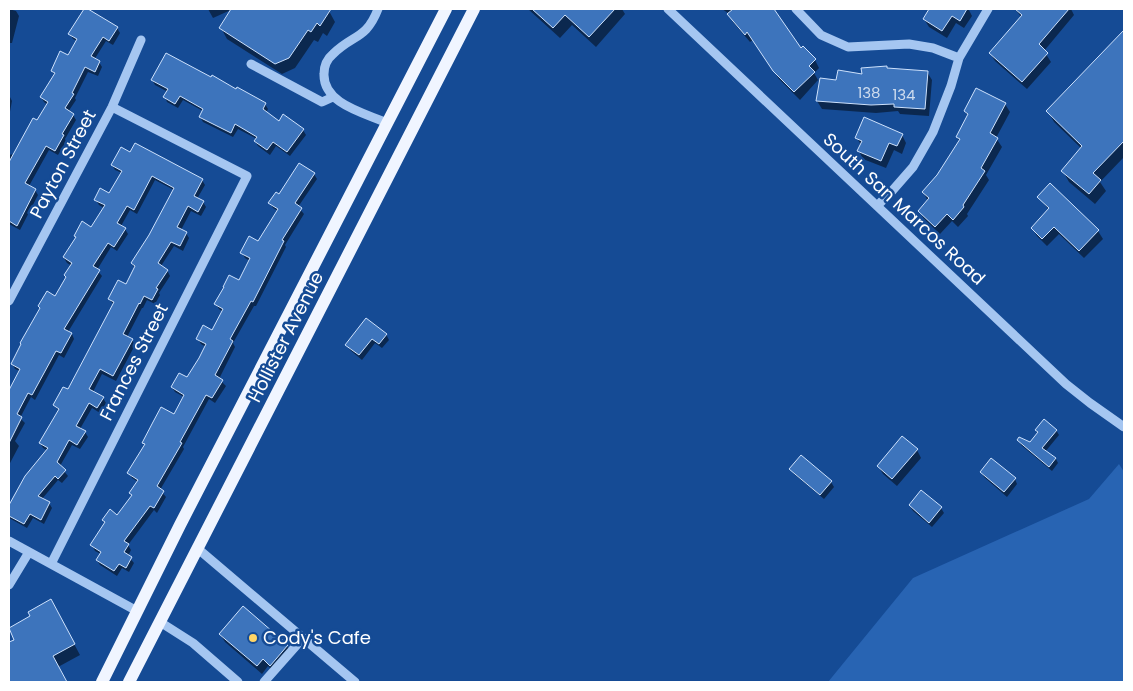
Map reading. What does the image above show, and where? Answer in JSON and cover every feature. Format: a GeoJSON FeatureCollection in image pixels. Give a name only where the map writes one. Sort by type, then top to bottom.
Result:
{"type":"FeatureCollection","features":[{"type":"Feature","properties":{"kind":"main road","name":"Hollister Avenue"},"geometry":{"type":"LineString","coordinates":[[129,682],[474,9]]}},
{"type":"Feature","properties":{"kind":"main road","name":"Hollister Avenue"},"geometry":{"type":"LineString","coordinates":[[102,682],[443,10]]}},
{"type":"Feature","properties":{"kind":"street"},"geometry":{"type":"LineString","coordinates":[[378,9],[373,22],[366,31],[332,55],[324,68],[324,82],[333,97],[343,104],[387,123]]}},
{"type":"Feature","properties":{"kind":"street","name":"South San Marcos Road"},"geometry":{"type":"LineString","coordinates":[[668,9],[1066,384],[1124,427]]}},
{"type":"Feature","properties":{"kind":"street"},"geometry":{"type":"LineString","coordinates":[[796,9],[821,35],[848,47],[909,44],[933,48],[959,58]]}},
{"type":"Feature","properties":{"kind":"street"},"geometry":{"type":"LineString","coordinates":[[877,206],[892,192],[913,167],[933,132],[951,86],[959,58],[988,9]]}},
{"type":"Feature","properties":{"kind":"street","name":"Payton Street"},"geometry":{"type":"LineString","coordinates":[[9,301],[112,107],[141,40]]}},
{"type":"Feature","properties":{"kind":"street"},"geometry":{"type":"LineString","coordinates":[[251,64],[322,102],[333,97]]}},
{"type":"Feature","properties":{"kind":"street","name":"Frances Street"},"geometry":{"type":"LineString","coordinates":[[51,564],[247,176],[112,107]]}},
{"type":"Feature","properties":{"kind":"street"},"geometry":{"type":"LineString","coordinates":[[9,541],[137,611]]}},
{"type":"Feature","properties":{"kind":"street"},"geometry":{"type":"LineString","coordinates":[[197,548],[355,682]]}},
{"type":"Feature","properties":{"kind":"street"},"geometry":{"type":"LineString","coordinates":[[9,584],[29,552]]}},
{"type":"Feature","properties":{"kind":"street"},"geometry":{"type":"LineString","coordinates":[[160,622],[193,642],[238,682]]}},
{"type":"Feature","properties":{"kind":"street"},"geometry":{"type":"LineString","coordinates":[[264,682],[303,638]]}},
{"type":"Feature","properties":{"kind":"shaded area"},"geometry":{"type":"Polygon","coordinates":[[[1119,464],[1124,472],[1124,682],[828,682],[913,578],[1089,499],[1119,464]]]}},
{"type":"Feature","properties":{"kind":"building"},"geometry":{"type":"Polygon","coordinates":[[[84,9],[88,9],[118,27],[109,41],[103,37],[91,56],[100,61],[95,72],[85,67],[72,93],[74,94],[65,108],[74,114],[62,134],[64,135],[55,151],[46,146],[25,183],[36,189],[17,226],[9,221],[9,162],[33,118],[37,120],[48,102],[40,97],[55,73],[51,71],[60,51],[68,55],[77,39],[68,34],[84,9]]]}},
{"type":"Feature","properties":{"kind":"building"},"geometry":{"type":"Polygon","coordinates":[[[231,9],[331,9],[320,26],[317,23],[311,32],[308,30],[289,58],[275,64],[219,28],[231,9]]]}},
{"type":"Feature","properties":{"kind":"building"},"geometry":{"type":"Polygon","coordinates":[[[532,9],[615,9],[589,37],[565,15],[553,28],[532,9]]]}},
{"type":"Feature","properties":{"kind":"building"},"geometry":{"type":"Polygon","coordinates":[[[733,9],[774,9],[801,48],[803,46],[816,59],[809,66],[815,72],[794,92],[773,71],[747,32],[745,35],[727,14],[733,9]]]}},
{"type":"Feature","properties":{"kind":"building"},"geometry":{"type":"Polygon","coordinates":[[[929,9],[967,9],[960,21],[952,16],[942,31],[923,19],[929,9]]]}},
{"type":"Feature","properties":{"kind":"building"},"geometry":{"type":"Polygon","coordinates":[[[1015,9],[1069,9],[1039,44],[1048,53],[1022,82],[989,53],[1022,15],[1015,9]]]}},
{"type":"Feature","properties":{"kind":"building"},"geometry":{"type":"Polygon","coordinates":[[[1124,30],[1124,141],[1093,173],[1101,180],[1089,194],[1061,171],[1082,146],[1046,111],[1124,30]]]}},
{"type":"Feature","properties":{"kind":"building"},"geometry":{"type":"Polygon","coordinates":[[[166,53],[266,103],[263,109],[279,121],[283,114],[304,129],[287,152],[273,142],[267,150],[254,141],[257,137],[235,124],[231,133],[199,117],[203,109],[180,96],[175,104],[163,97],[168,89],[151,80],[166,53]]]}},
{"type":"Feature","properties":{"kind":"building"},"geometry":{"type":"Polygon","coordinates":[[[887,66],[887,68],[928,71],[925,109],[894,107],[894,104],[871,105],[816,101],[820,78],[836,80],[838,70],[862,74],[861,68],[887,66]]]}},
{"type":"Feature","properties":{"kind":"building"},"geometry":{"type":"Polygon","coordinates":[[[976,88],[1006,103],[990,133],[998,138],[981,168],[985,171],[963,205],[964,207],[953,220],[947,214],[935,227],[918,211],[929,198],[922,192],[937,175],[960,139],[956,137],[968,114],[964,111],[976,88]]]}},
{"type":"Feature","properties":{"kind":"building"},"geometry":{"type":"Polygon","coordinates":[[[864,117],[903,134],[897,146],[889,143],[881,161],[857,151],[862,141],[855,138],[864,117]]]}},
{"type":"Feature","properties":{"kind":"building"},"geometry":{"type":"Polygon","coordinates":[[[135,143],[203,179],[194,196],[204,201],[198,212],[188,206],[177,227],[187,232],[180,246],[171,242],[158,263],[168,270],[156,288],[158,289],[152,300],[144,296],[139,303],[123,334],[133,339],[113,376],[100,369],[89,389],[104,397],[97,408],[89,403],[76,426],[86,431],[77,445],[69,440],[57,462],[66,470],[58,479],[55,476],[38,496],[50,502],[41,520],[30,514],[24,524],[9,516],[9,505],[25,476],[48,448],[39,443],[59,409],[53,405],[63,387],[68,389],[114,302],[108,299],[118,280],[126,284],[135,266],[131,263],[149,235],[174,188],[152,176],[134,210],[127,206],[117,223],[126,228],[114,247],[108,243],[93,266],[100,270],[64,329],[72,333],[61,353],[56,351],[32,395],[28,393],[17,414],[22,417],[9,443],[9,390],[20,369],[11,364],[47,291],[55,296],[66,277],[64,275],[72,263],[63,257],[76,237],[74,236],[82,221],[91,227],[105,205],[94,200],[100,188],[109,193],[122,171],[111,165],[121,147],[130,152],[135,143]]]}},
{"type":"Feature","properties":{"kind":"building"},"geometry":{"type":"Polygon","coordinates":[[[299,163],[315,173],[295,203],[302,208],[282,240],[284,241],[253,302],[251,301],[230,339],[233,341],[215,375],[223,380],[212,398],[206,395],[180,442],[182,443],[157,486],[164,491],[154,508],[150,506],[124,541],[129,544],[124,552],[132,557],[126,568],[119,564],[114,571],[96,560],[101,552],[90,545],[105,522],[102,520],[110,509],[117,515],[132,495],[129,493],[138,480],[127,473],[145,444],[142,443],[161,407],[174,414],[184,395],[171,387],[179,373],[187,377],[199,358],[206,344],[196,339],[203,325],[212,330],[223,309],[214,304],[229,275],[239,280],[250,258],[240,253],[249,236],[258,241],[278,209],[268,203],[276,192],[279,194],[299,163]]]}},
{"type":"Feature","properties":{"kind":"building"},"geometry":{"type":"Polygon","coordinates":[[[1050,183],[1099,230],[1079,251],[1054,227],[1042,239],[1031,228],[1049,208],[1037,197],[1050,183]]]}},
{"type":"Feature","properties":{"kind":"building"},"geometry":{"type":"Polygon","coordinates":[[[366,318],[387,334],[379,344],[372,339],[359,355],[345,345],[366,318]]]}},
{"type":"Feature","properties":{"kind":"building"},"geometry":{"type":"Polygon","coordinates":[[[1044,419],[1057,430],[1042,448],[1056,458],[1049,467],[1017,440],[1019,437],[1030,442],[1038,432],[1035,430],[1044,419]]]}},
{"type":"Feature","properties":{"kind":"building"},"geometry":{"type":"Polygon","coordinates":[[[902,436],[918,449],[892,479],[877,466],[902,436]]]}},
{"type":"Feature","properties":{"kind":"building"},"geometry":{"type":"Polygon","coordinates":[[[801,455],[832,481],[820,495],[789,469],[801,455]]]}},
{"type":"Feature","properties":{"kind":"building"},"geometry":{"type":"Polygon","coordinates":[[[991,458],[1016,478],[1004,492],[980,472],[991,458]]]}},
{"type":"Feature","properties":{"kind":"building"},"geometry":{"type":"Polygon","coordinates":[[[921,490],[942,507],[929,523],[909,505],[921,490]]]}},
{"type":"Feature","properties":{"kind":"building"},"geometry":{"type":"Polygon","coordinates":[[[51,599],[75,644],[53,656],[67,682],[9,682],[9,642],[14,640],[9,628],[30,616],[28,612],[51,599]]]}},
{"type":"Feature","properties":{"kind":"building"},"geometry":{"type":"Polygon","coordinates":[[[243,606],[288,645],[270,666],[263,659],[257,666],[219,634],[243,606]]]}},
{"type":"Feature","properties":{"kind":"place","name":"Cody's Cafe"},"geometry":{"type":"Point","coordinates":[253,638]}}]}
